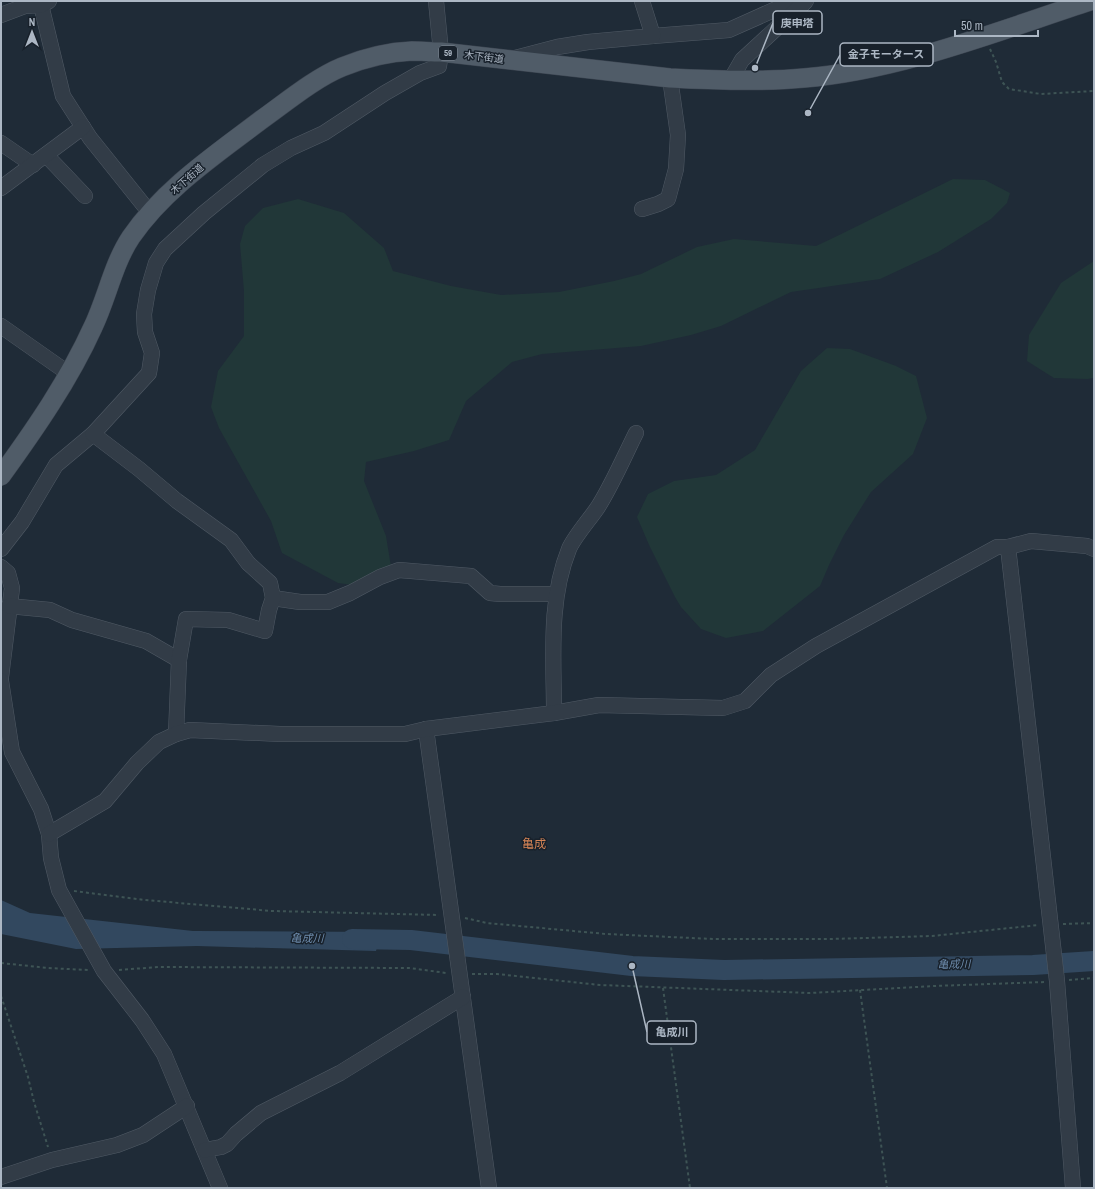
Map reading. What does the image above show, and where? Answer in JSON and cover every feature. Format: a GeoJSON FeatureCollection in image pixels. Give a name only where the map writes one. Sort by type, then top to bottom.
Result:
{"type":"FeatureCollection","features":[{"type":"Feature","properties":{"kind":"main road","name":"木下街道"},"geometry":{"type":"LineString","coordinates":[[1,476],[26,440],[68,373],[94,326],[119,259],[131,238],[150,213],[180,184],[214,156],[297,93],[341,67],[376,56],[412,51],[441,52],[670,78],[803,78],[836,74],[924,55],[1090,1]]}},
{"type":"Feature","properties":{"kind":"street"},"geometry":{"type":"LineString","coordinates":[[1,549],[22,522],[56,465],[93,434],[149,373],[152,353],[145,332],[144,314],[148,290],[156,263],[165,249],[204,213],[263,165],[292,148],[324,133],[385,93],[420,73],[439,66],[441,52],[436,1]]}},
{"type":"Feature","properties":{"kind":"street"},"geometry":{"type":"LineString","coordinates":[[642,1],[653,36]]}},
{"type":"Feature","properties":{"kind":"street"},"geometry":{"type":"LineString","coordinates":[[507,60],[557,47],[588,42],[729,30],[785,5],[805,2]]}},
{"type":"Feature","properties":{"kind":"street"},"geometry":{"type":"LineString","coordinates":[[731,79],[742,60],[805,2]]}},
{"type":"Feature","properties":{"kind":"street"},"geometry":{"type":"LineString","coordinates":[[1,15],[25,6],[45,3],[63,96],[90,138],[150,213]]}},
{"type":"Feature","properties":{"kind":"street"},"geometry":{"type":"LineString","coordinates":[[642,209],[668,199],[676,169],[678,135],[670,78]]}},
{"type":"Feature","properties":{"kind":"street"},"geometry":{"type":"LineString","coordinates":[[1,188],[83,127]]}},
{"type":"Feature","properties":{"kind":"street"},"geometry":{"type":"LineString","coordinates":[[1,143],[33,165]]}},
{"type":"Feature","properties":{"kind":"street"},"geometry":{"type":"LineString","coordinates":[[46,155],[85,196]]}},
{"type":"Feature","properties":{"kind":"street"},"geometry":{"type":"LineString","coordinates":[[1,326],[68,373]]}},
{"type":"Feature","properties":{"kind":"street"},"geometry":{"type":"LineString","coordinates":[[554,713],[554,626],[556,594],[569,548],[599,506],[636,433]]}},
{"type":"Feature","properties":{"kind":"street"},"geometry":{"type":"LineString","coordinates":[[93,434],[231,540],[248,563],[270,583],[273,598],[265,631],[228,620],[186,619],[179,660],[176,734]]}},
{"type":"Feature","properties":{"kind":"street"},"geometry":{"type":"LineString","coordinates":[[50,834],[105,801],[137,763],[159,742],[176,734],[190,730],[280,734],[405,734],[426,729],[554,713],[599,705],[723,708],[745,701],[771,675],[816,646],[997,548],[1008,547],[1031,541],[1087,546],[1094,549]]}},
{"type":"Feature","properties":{"kind":"street"},"geometry":{"type":"LineString","coordinates":[[1008,547],[1057,981],[1073,1188]]}},
{"type":"Feature","properties":{"kind":"street"},"geometry":{"type":"LineString","coordinates":[[1,567],[8,573],[12,588],[1,677]]}},
{"type":"Feature","properties":{"kind":"street"},"geometry":{"type":"LineString","coordinates":[[273,598],[300,602],[328,602],[350,593],[380,577],[399,570],[471,576],[490,593],[556,594]]}},
{"type":"Feature","properties":{"kind":"street"},"geometry":{"type":"LineString","coordinates":[[9,606],[50,610],[72,620],[146,641],[179,660]]}},
{"type":"Feature","properties":{"kind":"street"},"geometry":{"type":"LineString","coordinates":[[1,681],[12,752],[41,809],[50,834],[51,858],[61,895],[104,971],[142,1020],[164,1054],[220,1188]]}},
{"type":"Feature","properties":{"kind":"street"},"geometry":{"type":"LineString","coordinates":[[426,729],[489,1188]]}},
{"type":"Feature","properties":{"kind":"street"},"geometry":{"type":"LineString","coordinates":[[205,1150],[221,1147],[227,1144],[236,1134],[261,1113],[340,1073],[463,997]]}},
{"type":"Feature","properties":{"kind":"street"},"geometry":{"type":"LineString","coordinates":[[1,1177],[52,1160],[117,1145],[143,1135],[187,1106]]}},
{"type":"Feature","properties":{"kind":"path"},"geometry":{"type":"LineString","coordinates":[[984,36],[996,62],[1002,82],[1009,89],[1041,94],[1094,92]]}},
{"type":"Feature","properties":{"kind":"path"},"geometry":{"type":"LineString","coordinates":[[61,895],[87,892],[145,900],[272,911],[452,915],[487,923],[606,934],[713,939],[823,939],[932,936],[1051,924],[1094,923]]}},
{"type":"Feature","properties":{"kind":"path"},"geometry":{"type":"LineString","coordinates":[[1,964],[104,971],[158,967],[402,968],[460,974],[497,974],[600,985],[810,993],[1094,978]]}},
{"type":"Feature","properties":{"kind":"path"},"geometry":{"type":"LineString","coordinates":[[663,988],[690,1188]]}},
{"type":"Feature","properties":{"kind":"path"},"geometry":{"type":"LineString","coordinates":[[860,990],[886,1188]]}},
{"type":"Feature","properties":{"kind":"path"},"geometry":{"type":"LineString","coordinates":[[1,996],[28,1077],[52,1160]]}},
{"type":"Feature","properties":{"kind":"green space"},"geometry":{"type":"Polygon","coordinates":[[[953,179],[985,180],[1010,193],[1007,203],[991,219],[938,252],[880,279],[791,292],[721,326],[691,335],[641,346],[542,354],[512,362],[466,401],[449,440],[414,451],[366,462],[364,481],[386,536],[392,573],[360,586],[338,583],[282,553],[271,521],[219,428],[211,407],[218,371],[244,336],[244,291],[240,244],[245,226],[263,208],[298,199],[344,213],[384,248],[393,271],[451,286],[501,295],[559,292],[614,281],[641,274],[697,247],[734,239],[816,246],[953,179]]]}},
{"type":"Feature","properties":{"kind":"green space"},"geometry":{"type":"Polygon","coordinates":[[[1094,261],[1094,378],[1054,378],[1027,361],[1029,335],[1061,283],[1094,261]]]}},
{"type":"Feature","properties":{"kind":"green space"},"geometry":{"type":"Polygon","coordinates":[[[827,348],[850,349],[896,366],[916,376],[927,418],[913,454],[871,492],[844,535],[820,586],[763,631],[726,638],[701,629],[681,607],[675,597],[637,517],[648,494],[674,481],[716,475],[755,450],[801,371],[827,348]]]}},
{"type":"Feature","properties":{"kind":"water"},"geometry":{"type":"Polygon","coordinates":[[[1,900],[30,913],[193,931],[381,932],[376,951],[197,946],[76,949],[1,934],[1,900]]]}},
{"type":"Feature","properties":{"kind":"waterway","name":"亀成川"},"geometry":{"type":"LineString","coordinates":[[352,939],[411,940],[632,966],[724,970],[1033,965],[1094,961]]}},
{"type":"Feature","properties":{"kind":"place","name":"庚申塔"},"geometry":{"type":"Point","coordinates":[755,68]}},
{"type":"Feature","properties":{"kind":"place","name":"金子モータース"},"geometry":{"type":"Point","coordinates":[808,113]}},
{"type":"Feature","properties":{"kind":"place","name":"亀成川"},"geometry":{"type":"Point","coordinates":[632,966]}},
{"type":"Feature","properties":{"kind":"district","name":"亀成"},"geometry":{"type":"Point","coordinates":[534,844]}}]}
